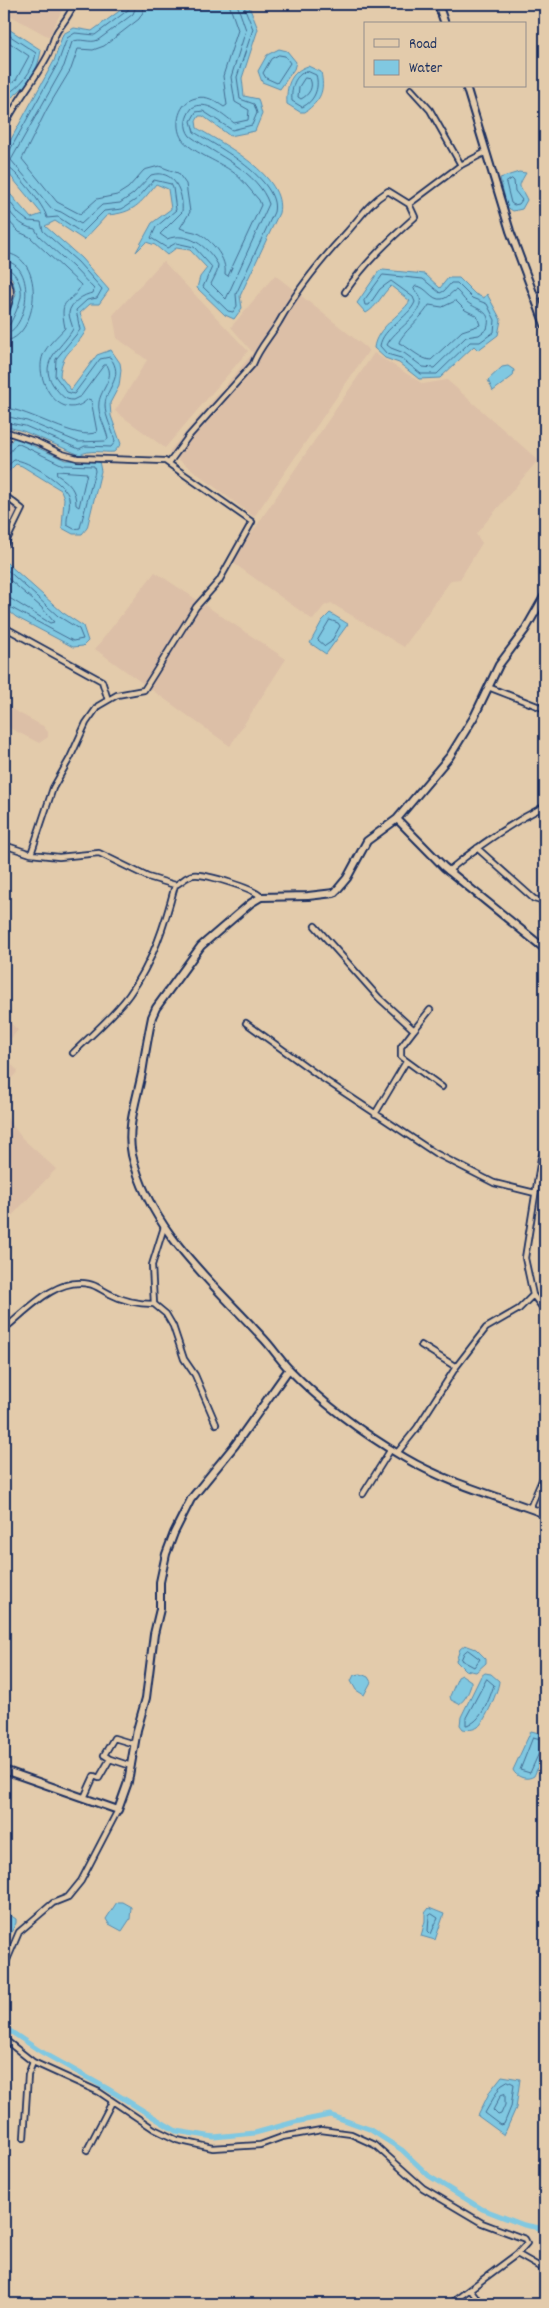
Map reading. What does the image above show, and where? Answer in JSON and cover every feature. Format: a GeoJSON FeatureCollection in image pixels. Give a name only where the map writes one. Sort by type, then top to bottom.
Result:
{"type":"FeatureCollection","features":[{"type":"Feature","properties":{"kind":"main road"},"geometry":{"type":"LineString","coordinates":[[438,4],[445,22]]}},
{"type":"Feature","properties":{"kind":"main road"},"geometry":{"type":"LineString","coordinates":[[467,88],[510,230],[545,325]]}},
{"type":"Feature","properties":{"kind":"main road"},"geometry":{"type":"LineString","coordinates":[[545,595],[526,630],[499,664],[474,717],[450,756],[397,819],[367,841],[347,878],[334,893],[308,896],[261,897],[220,928],[201,946],[156,1008],[152,1017],[132,1116],[131,1136],[132,1153],[138,1172],[164,1227],[194,1266],[263,1337],[289,1369],[344,1417],[394,1451],[456,1483],[545,1514]]}},
{"type":"Feature","properties":{"kind":"main road"},"geometry":{"type":"LineString","coordinates":[[397,819],[446,869],[545,949]]}},
{"type":"Feature","properties":{"kind":"main road"},"geometry":{"type":"LineString","coordinates":[[4,1770],[118,1810],[123,1800],[134,1744],[146,1698],[154,1634],[160,1609],[160,1582],[166,1554],[174,1533],[191,1500],[241,1437],[289,1369]]}},
{"type":"Feature","properties":{"kind":"street"},"geometry":{"type":"LineString","coordinates":[[4,127],[13,106],[28,89],[49,54],[58,30],[68,20],[74,4]]}},
{"type":"Feature","properties":{"kind":"street"},"geometry":{"type":"LineString","coordinates":[[411,89],[430,110],[461,165]]}},
{"type":"Feature","properties":{"kind":"street"},"geometry":{"type":"LineString","coordinates":[[409,204],[461,165],[486,152]]}},
{"type":"Feature","properties":{"kind":"street"},"geometry":{"type":"LineString","coordinates":[[169,463],[188,437],[253,364],[258,351],[278,323],[297,291],[330,249],[348,231],[371,202],[388,191],[409,204],[415,217],[384,244],[345,292]]}},
{"type":"Feature","properties":{"kind":"street"},"geometry":{"type":"LineString","coordinates":[[4,279],[9,282],[11,288],[4,315]]}},
{"type":"Feature","properties":{"kind":"street"},"geometry":{"type":"LineString","coordinates":[[534,298],[545,293]]}},
{"type":"Feature","properties":{"kind":"street"},"geometry":{"type":"LineString","coordinates":[[4,431],[77,458],[165,461],[252,522],[219,581],[196,607],[144,690],[117,695],[108,700],[98,706],[86,723],[70,758],[53,788],[30,854]]}},
{"type":"Feature","properties":{"kind":"street"},"geometry":{"type":"LineString","coordinates":[[4,495],[22,509],[4,546]]}},
{"type":"Feature","properties":{"kind":"street"},"geometry":{"type":"LineString","coordinates":[[4,627],[102,681],[108,700]]}},
{"type":"Feature","properties":{"kind":"street"},"geometry":{"type":"LineString","coordinates":[[488,687],[545,709]]}},
{"type":"Feature","properties":{"kind":"street"},"geometry":{"type":"LineString","coordinates":[[446,869],[545,806]]}},
{"type":"Feature","properties":{"kind":"street"},"geometry":{"type":"LineString","coordinates":[[4,845],[30,854],[59,857],[98,853],[148,877],[175,886]]}},
{"type":"Feature","properties":{"kind":"street"},"geometry":{"type":"LineString","coordinates":[[477,848],[534,899],[542,901],[545,896]]}},
{"type":"Feature","properties":{"kind":"street"},"geometry":{"type":"LineString","coordinates":[[73,1053],[129,995],[146,969],[158,943],[175,886],[188,877],[200,875],[253,890],[261,897]]}},
{"type":"Feature","properties":{"kind":"street"},"geometry":{"type":"LineString","coordinates":[[315,926],[379,998],[414,1030]]}},
{"type":"Feature","properties":{"kind":"street"},"geometry":{"type":"LineString","coordinates":[[430,1010],[405,1040],[399,1054],[406,1062],[442,1087]]}},
{"type":"Feature","properties":{"kind":"street"},"geometry":{"type":"LineString","coordinates":[[246,1023],[375,1114],[435,1153],[494,1183],[536,1193]]}},
{"type":"Feature","properties":{"kind":"street"},"geometry":{"type":"LineString","coordinates":[[375,1114],[406,1062]]}},
{"type":"Feature","properties":{"kind":"street"},"geometry":{"type":"LineString","coordinates":[[545,1147],[541,1158],[525,1258],[533,1295],[545,1311]]}},
{"type":"Feature","properties":{"kind":"street"},"geometry":{"type":"LineString","coordinates":[[154,1304],[152,1265],[164,1227]]}},
{"type":"Feature","properties":{"kind":"street"},"geometry":{"type":"LineString","coordinates":[[4,1326],[9,1325],[46,1295],[67,1283],[89,1284],[135,1304],[154,1304],[166,1314],[173,1326],[184,1359],[195,1375],[216,1424]]}},
{"type":"Feature","properties":{"kind":"street"},"geometry":{"type":"LineString","coordinates":[[364,1494],[394,1451],[417,1428],[456,1367],[486,1328],[519,1309],[533,1295]]}},
{"type":"Feature","properties":{"kind":"street"},"geometry":{"type":"LineString","coordinates":[[421,1345],[456,1367]]}},
{"type":"Feature","properties":{"kind":"street"},"geometry":{"type":"LineString","coordinates":[[530,1508],[545,1473]]}},
{"type":"Feature","properties":{"kind":"street"},"geometry":{"type":"LineString","coordinates":[[131,1766],[104,1755],[114,1738],[134,1744]]}},
{"type":"Feature","properties":{"kind":"street"},"geometry":{"type":"LineString","coordinates":[[84,1798],[94,1776],[99,1778],[110,1758]]}},
{"type":"Feature","properties":{"kind":"street"},"geometry":{"type":"LineString","coordinates":[[4,1968],[19,1932],[53,1903],[68,1897],[81,1881],[118,1810]]}},
{"type":"Feature","properties":{"kind":"street"},"geometry":{"type":"LineString","coordinates":[[541,1892],[545,1879]]}},
{"type":"Feature","properties":{"kind":"street"},"geometry":{"type":"LineString","coordinates":[[4,2039],[33,2062],[100,2092],[154,2129],[177,2140],[213,2148],[260,2145],[282,2137],[321,2130],[351,2134],[375,2144],[423,2188],[482,2223],[525,2238],[528,2243],[517,2254],[450,2304]]}},
{"type":"Feature","properties":{"kind":"street"},"geometry":{"type":"LineString","coordinates":[[24,2138],[28,2075],[33,2062]]}},
{"type":"Feature","properties":{"kind":"street"},"geometry":{"type":"LineString","coordinates":[[87,2150],[112,2102]]}},
{"type":"Feature","properties":{"kind":"street"},"geometry":{"type":"LineString","coordinates":[[517,2254],[545,2270]]}},
{"type":"Feature","properties":{"kind":"street"},"geometry":{"type":"LineString","coordinates":[[470,2290],[481,2304]]}},
{"type":"Feature","properties":{"kind":"shaded area"},"geometry":{"type":"Polygon","coordinates":[[[4,4],[65,4],[49,37],[4,12],[4,4]]]}},
{"type":"Feature","properties":{"kind":"shaded area"},"geometry":{"type":"Polygon","coordinates":[[[163,261],[248,351],[165,448],[115,411],[147,360],[117,338],[113,315],[163,261]]]}},
{"type":"Feature","properties":{"kind":"shaded area"},"geometry":{"type":"Polygon","coordinates":[[[275,275],[369,350],[254,517],[169,452],[253,353],[231,327],[275,275]]]}},
{"type":"Feature","properties":{"kind":"shaded area"},"geometry":{"type":"Polygon","coordinates":[[[374,353],[423,384],[447,380],[538,460],[476,534],[482,543],[460,579],[451,580],[404,647],[331,603],[324,606],[313,620],[232,562],[374,353]]]}},
{"type":"Feature","properties":{"kind":"shaded area"},"geometry":{"type":"Polygon","coordinates":[[[4,498],[19,510],[4,541],[4,498]]]}},
{"type":"Feature","properties":{"kind":"shaded area"},"geometry":{"type":"Polygon","coordinates":[[[155,572],[286,659],[230,746],[95,649],[155,572]]]}},
{"type":"Feature","properties":{"kind":"shaded area"},"geometry":{"type":"Polygon","coordinates":[[[4,705],[43,726],[48,732],[48,737],[39,743],[4,725],[4,705]]]}},
{"type":"Feature","properties":{"kind":"shaded area"},"geometry":{"type":"Polygon","coordinates":[[[4,1017],[18,1030],[4,1047],[4,1017]]]}},
{"type":"Feature","properties":{"kind":"shaded area"},"geometry":{"type":"Polygon","coordinates":[[[4,1057],[18,1071],[4,1087],[4,1057]]]}},
{"type":"Feature","properties":{"kind":"shaded area"},"geometry":{"type":"Polygon","coordinates":[[[4,1114],[22,1138],[56,1169],[4,1224],[4,1114]]]}},
{"type":"Feature","properties":{"kind":"water"},"geometry":{"type":"Polygon","coordinates":[[[129,4],[248,4],[258,29],[242,78],[244,96],[258,99],[262,114],[255,131],[230,136],[203,116],[199,116],[196,121],[197,128],[236,152],[263,174],[273,186],[279,199],[279,213],[240,296],[242,308],[234,319],[225,315],[197,288],[200,277],[207,268],[190,250],[176,248],[167,255],[155,245],[146,242],[136,252],[152,223],[171,209],[168,189],[156,184],[141,202],[130,210],[107,215],[84,240],[55,221],[45,226],[81,258],[109,290],[99,304],[90,304],[80,313],[86,330],[63,361],[60,376],[71,390],[97,355],[111,350],[120,363],[121,370],[119,386],[110,403],[111,416],[121,444],[114,452],[92,452],[80,455],[23,431],[4,426],[4,328],[16,294],[12,278],[4,271],[4,187],[31,218],[42,214],[4,168],[4,152],[54,61],[63,34],[74,28],[92,31],[129,4]]]}},
{"type":"Feature","properties":{"kind":"water"},"geometry":{"type":"Polygon","coordinates":[[[4,26],[41,50],[37,66],[30,80],[6,101],[4,100],[4,26]]]}},
{"type":"Feature","properties":{"kind":"water"},"geometry":{"type":"Polygon","coordinates":[[[279,49],[287,51],[296,62],[294,69],[280,89],[262,82],[258,71],[267,55],[279,49]]]}},
{"type":"Feature","properties":{"kind":"water"},"geometry":{"type":"Polygon","coordinates":[[[308,66],[321,72],[322,90],[315,103],[305,112],[300,112],[287,104],[287,91],[293,76],[308,66]]]}},
{"type":"Feature","properties":{"kind":"water"},"geometry":{"type":"Polygon","coordinates":[[[519,172],[526,173],[520,187],[527,200],[522,209],[513,211],[507,207],[500,178],[519,172]]]}},
{"type":"Feature","properties":{"kind":"water"},"geometry":{"type":"Polygon","coordinates":[[[379,271],[425,274],[440,288],[448,278],[459,278],[475,294],[484,298],[487,294],[501,320],[498,335],[478,350],[474,346],[440,378],[419,379],[399,363],[385,358],[374,348],[379,334],[410,301],[391,286],[366,313],[357,303],[379,271]]]}},
{"type":"Feature","properties":{"kind":"water"},"geometry":{"type":"Polygon","coordinates":[[[508,366],[514,370],[513,376],[493,391],[488,380],[502,367],[508,366]]]}},
{"type":"Feature","properties":{"kind":"water"},"geometry":{"type":"Polygon","coordinates":[[[14,437],[65,460],[99,461],[101,471],[87,528],[82,534],[73,534],[62,528],[64,498],[61,490],[16,464],[4,476],[4,451],[14,437]]]}},
{"type":"Feature","properties":{"kind":"water"},"geometry":{"type":"Polygon","coordinates":[[[4,562],[62,612],[83,626],[88,641],[83,646],[73,647],[16,617],[4,607],[4,562]]]}},
{"type":"Feature","properties":{"kind":"water"},"geometry":{"type":"Polygon","coordinates":[[[330,613],[348,624],[326,654],[310,643],[322,621],[330,613]]]}},
{"type":"Feature","properties":{"kind":"water"},"geometry":{"type":"Polygon","coordinates":[[[465,1645],[476,1649],[486,1659],[486,1663],[476,1672],[465,1670],[456,1661],[460,1649],[465,1645]]]}},
{"type":"Feature","properties":{"kind":"water"},"geometry":{"type":"Polygon","coordinates":[[[485,1673],[491,1674],[499,1681],[494,1698],[488,1712],[478,1727],[470,1730],[463,1729],[460,1725],[461,1717],[481,1676],[485,1673]]]}},
{"type":"Feature","properties":{"kind":"water"},"geometry":{"type":"Polygon","coordinates":[[[361,1674],[368,1677],[371,1682],[364,1695],[356,1690],[351,1681],[354,1675],[361,1674]]]}},
{"type":"Feature","properties":{"kind":"water"},"geometry":{"type":"Polygon","coordinates":[[[462,1675],[471,1681],[471,1684],[466,1697],[459,1704],[451,1700],[450,1696],[458,1677],[462,1675]]]}},
{"type":"Feature","properties":{"kind":"water"},"geometry":{"type":"Polygon","coordinates":[[[531,1731],[543,1734],[543,1756],[534,1776],[522,1778],[513,1770],[531,1731]]]}},
{"type":"Feature","properties":{"kind":"water"},"geometry":{"type":"Polygon","coordinates":[[[117,1902],[122,1902],[131,1907],[130,1919],[122,1931],[109,1924],[106,1919],[117,1902]]]}},
{"type":"Feature","properties":{"kind":"water"},"geometry":{"type":"Polygon","coordinates":[[[429,1908],[444,1914],[435,1940],[421,1936],[425,1913],[429,1908]]]}},
{"type":"Feature","properties":{"kind":"water"},"geometry":{"type":"Polygon","coordinates":[[[4,1911],[16,1919],[16,1923],[4,1946],[4,1911]]]}},
{"type":"Feature","properties":{"kind":"water"},"geometry":{"type":"Polygon","coordinates":[[[502,2076],[520,2079],[516,2108],[504,2135],[478,2116],[490,2091],[502,2076]]]}},
{"type":"Feature","properties":{"kind":"waterway"},"geometry":{"type":"LineString","coordinates":[[4,2027],[40,2051],[108,2089],[176,2131],[214,2137],[255,2133],[330,2115],[369,2129],[402,2150],[429,2176],[482,2209],[524,2225],[545,2229]]}}]}
